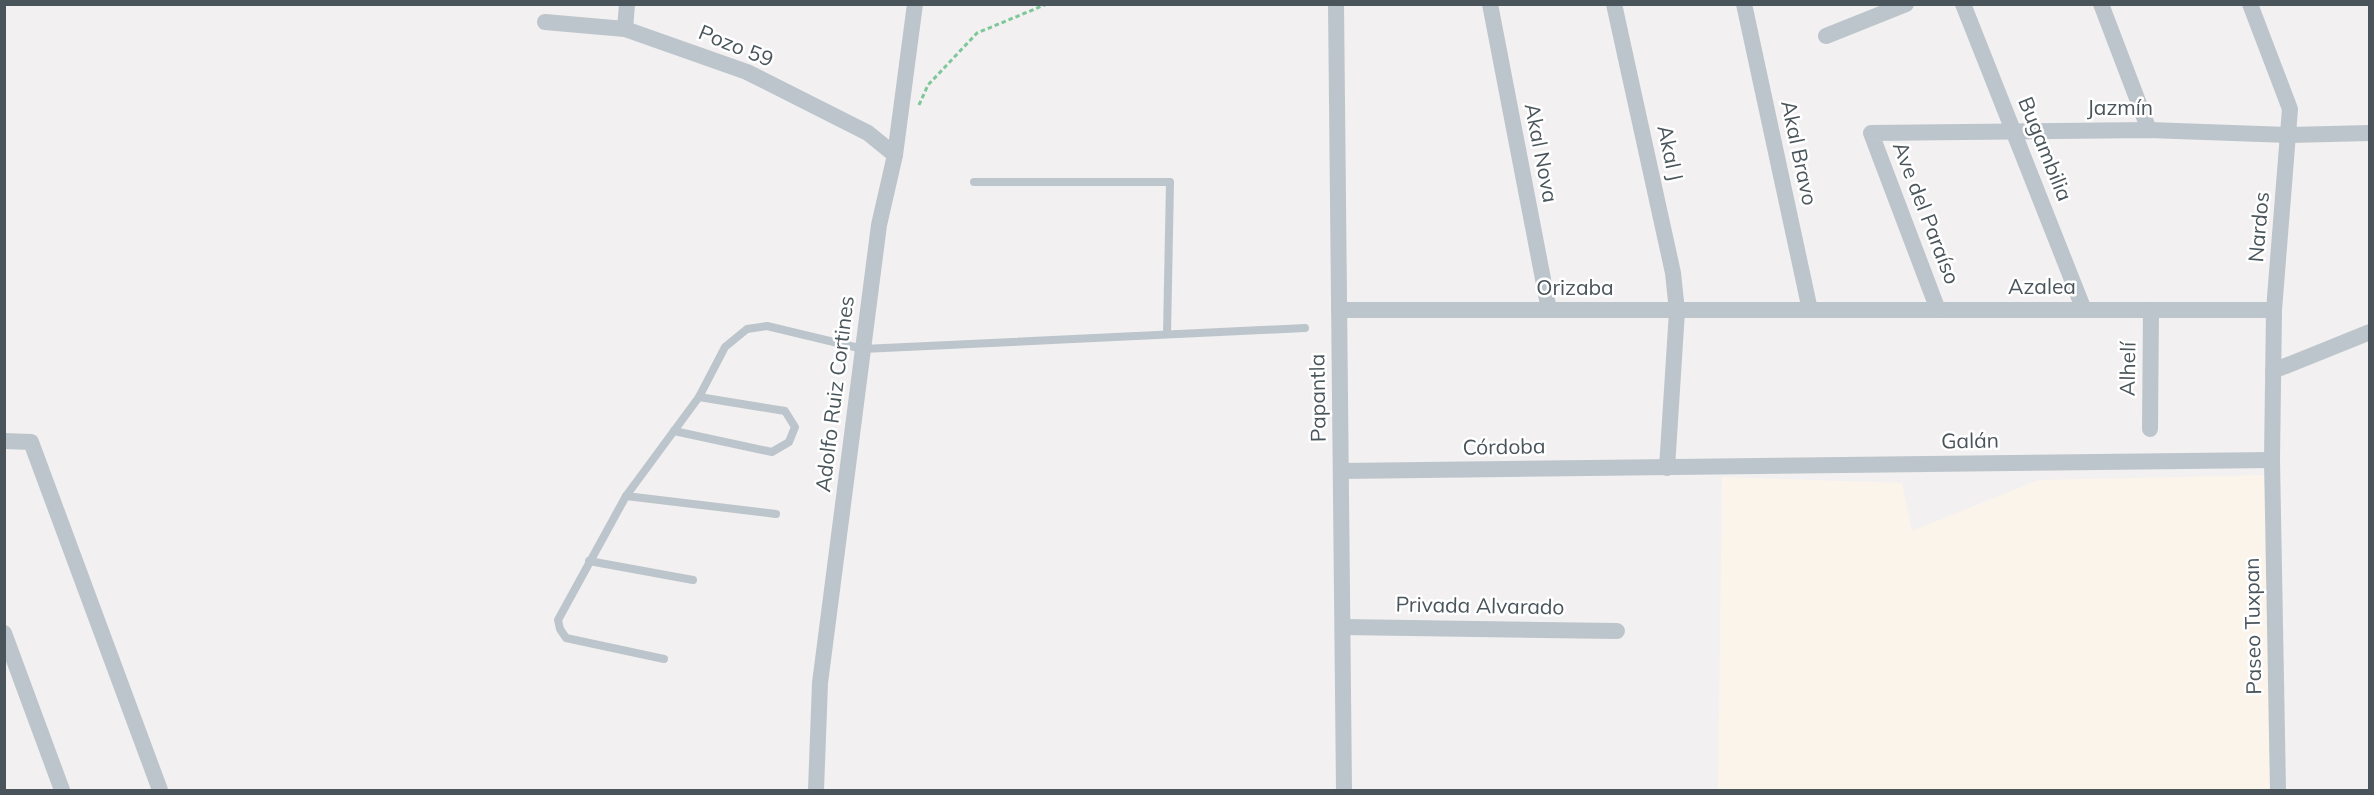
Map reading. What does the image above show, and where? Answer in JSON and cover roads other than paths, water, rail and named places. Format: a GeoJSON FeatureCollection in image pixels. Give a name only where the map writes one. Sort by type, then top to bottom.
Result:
{"type":"FeatureCollection","features":[{"type":"Feature","properties":{"kind":"street"},"geometry":{"type":"LineString","coordinates":[[625,29],[627,4]]}},
{"type":"Feature","properties":{"kind":"street","name":"Adolfo Ruiz Cortines"},"geometry":{"type":"LineString","coordinates":[[816,790],[820,683],[879,225],[895,155],[915,4]]}},
{"type":"Feature","properties":{"kind":"street","name":"Papantla"},"geometry":{"type":"LineString","coordinates":[[1336,4],[1344,790]]}},
{"type":"Feature","properties":{"kind":"street","name":"Akal Nova"},"geometry":{"type":"LineString","coordinates":[[1490,4],[1549,310]]}},
{"type":"Feature","properties":{"kind":"street","name":"Akal J"},"geometry":{"type":"LineString","coordinates":[[1614,4],[1673,273],[1677,311],[1667,468]]}},
{"type":"Feature","properties":{"kind":"street","name":"Akal Bravo"},"geometry":{"type":"LineString","coordinates":[[1744,4],[1810,310]]}},
{"type":"Feature","properties":{"kind":"street"},"geometry":{"type":"LineString","coordinates":[[1826,36],[1906,4]]}},
{"type":"Feature","properties":{"kind":"street","name":"Bugambilia"},"geometry":{"type":"LineString","coordinates":[[1963,4],[2084,310]]}},
{"type":"Feature","properties":{"kind":"street"},"geometry":{"type":"LineString","coordinates":[[2101,4],[2149,130]]}},
{"type":"Feature","properties":{"kind":"street","name":"Nardos"},"geometry":{"type":"LineString","coordinates":[[2250,4],[2290,109],[2274,310],[2272,460]]}},
{"type":"Feature","properties":{"kind":"street","name":"Pozo 59"},"geometry":{"type":"LineString","coordinates":[[545,22],[625,29],[747,72],[868,134],[895,155]]}},
{"type":"Feature","properties":{"kind":"street","name":"Jazmín"},"geometry":{"type":"LineString","coordinates":[[1871,133],[2013,130],[2149,130],[2289,135],[2370,133]]}},
{"type":"Feature","properties":{"kind":"street","name":"Ave del Paraíso"},"geometry":{"type":"LineString","coordinates":[[1871,133],[1938,310]]}},
{"type":"Feature","properties":{"kind":"street","name":"Orizaba"},"geometry":{"type":"LineString","coordinates":[[1339,310],[1810,310]]}},
{"type":"Feature","properties":{"kind":"street","name":"Azalea"},"geometry":{"type":"LineString","coordinates":[[1810,310],[2274,310]]}},
{"type":"Feature","properties":{"kind":"street","name":"Alhelí"},"geometry":{"type":"LineString","coordinates":[[2150,429],[2151,310]]}},
{"type":"Feature","properties":{"kind":"street"},"geometry":{"type":"LineString","coordinates":[[2273,371],[2370,332]]}},
{"type":"Feature","properties":{"kind":"street"},"geometry":{"type":"LineString","coordinates":[[4,441],[31,442],[160,790]]}},
{"type":"Feature","properties":{"kind":"street","name":"Galán"},"geometry":{"type":"LineString","coordinates":[[1667,468],[2272,460]]}},
{"type":"Feature","properties":{"kind":"street","name":"Paseo Tuxpan"},"geometry":{"type":"LineString","coordinates":[[2272,460],[2278,790]]}},
{"type":"Feature","properties":{"kind":"street","name":"Córdoba"},"geometry":{"type":"LineString","coordinates":[[1341,471],[1667,468]]}},
{"type":"Feature","properties":{"kind":"street","name":"Privada Alvarado"},"geometry":{"type":"LineString","coordinates":[[1343,627],[1617,631]]}},
{"type":"Feature","properties":{"kind":"street"},"geometry":{"type":"LineString","coordinates":[[4,633],[62,790]]}},
{"type":"Feature","properties":{"kind":"lane"},"geometry":{"type":"LineString","coordinates":[[974,182],[1170,182],[1167,334]]}},
{"type":"Feature","properties":{"kind":"lane"},"geometry":{"type":"LineString","coordinates":[[664,658],[566,638],[560,629],[558,620],[626,496],[699,397],[725,347],[747,329],[767,326],[863,349],[1305,328]]}},
{"type":"Feature","properties":{"kind":"lane"},"geometry":{"type":"LineString","coordinates":[[674,431],[772,452],[789,442],[795,427],[784,411],[699,397]]}},
{"type":"Feature","properties":{"kind":"lane"},"geometry":{"type":"LineString","coordinates":[[626,496],[776,514]]}},
{"type":"Feature","properties":{"kind":"lane"},"geometry":{"type":"LineString","coordinates":[[590,561],[693,580]]}}]}
